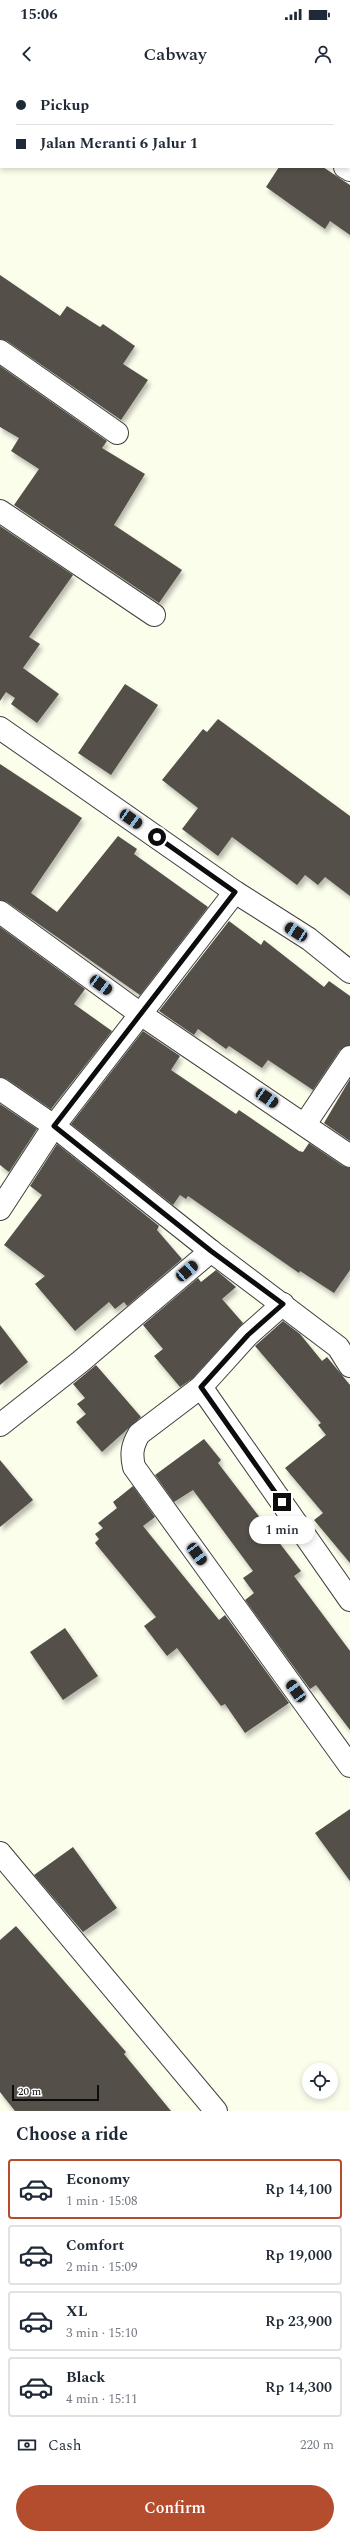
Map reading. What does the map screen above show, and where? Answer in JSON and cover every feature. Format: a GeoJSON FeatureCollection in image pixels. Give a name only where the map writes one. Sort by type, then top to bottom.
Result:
{"type":"FeatureCollection","features":[{"type":"Feature","properties":{"kind":"street"},"geometry":{"type":"LineString","coordinates":[[0,351],[117,433]]}},
{"type":"Feature","properties":{"kind":"street"},"geometry":{"type":"LineString","coordinates":[[0,511],[154,615]]}},
{"type":"Feature","properties":{"kind":"street"},"geometry":{"type":"LineString","coordinates":[[0,728],[235,892],[309,939],[350,972]]}},
{"type":"Feature","properties":{"kind":"street"},"geometry":{"type":"LineString","coordinates":[[0,1209],[54,1126],[139,1013],[235,892]]}},
{"type":"Feature","properties":{"kind":"street"},"geometry":{"type":"LineString","coordinates":[[0,912],[139,1013],[305,1124],[350,1156]]}},
{"type":"Feature","properties":{"kind":"street"},"geometry":{"type":"LineString","coordinates":[[305,1124],[350,1057]]}},
{"type":"Feature","properties":{"kind":"street"},"geometry":{"type":"LineString","coordinates":[[0,1089],[54,1126],[211,1251],[283,1304],[344,1342],[350,1366]]}},
{"type":"Feature","properties":{"kind":"street"},"geometry":{"type":"LineString","coordinates":[[0,1425],[80,1362],[211,1251]]}},
{"type":"Feature","properties":{"kind":"street"},"geometry":{"type":"LineString","coordinates":[[283,1304],[248,1335],[201,1387],[140,1434],[134,1443],[131,1454],[134,1467],[350,1766]]}},
{"type":"Feature","properties":{"kind":"street"},"geometry":{"type":"LineString","coordinates":[[201,1387],[350,1600]]}},
{"type":"Feature","properties":{"kind":"street"},"geometry":{"type":"LineString","coordinates":[[0,1853],[216,2111]]}},
{"type":"Feature","properties":{"kind":"building"},"geometry":{"type":"Polygon","coordinates":[[[278,168],[324,168],[350,185],[350,235],[330,221],[325,229],[266,187],[278,168]]]}},
{"type":"Feature","properties":{"kind":"building"},"geometry":{"type":"Polygon","coordinates":[[[0,275],[60,316],[67,306],[100,327],[103,324],[135,346],[123,364],[148,380],[121,420],[7,341],[0,339],[0,275]]]}},
{"type":"Feature","properties":{"kind":"building"},"geometry":{"type":"Polygon","coordinates":[[[0,366],[107,441],[102,448],[145,474],[114,525],[182,570],[159,603],[14,505],[39,469],[11,451],[19,438],[0,427],[0,366]]]}},
{"type":"Feature","properties":{"kind":"building"},"geometry":{"type":"Polygon","coordinates":[[[0,526],[73,575],[29,637],[40,644],[23,668],[59,694],[37,723],[11,704],[15,698],[6,692],[0,701],[0,526]]]}},
{"type":"Feature","properties":{"kind":"building"},"geometry":{"type":"Polygon","coordinates":[[[125,684],[158,705],[111,775],[78,753],[125,684]]]}},
{"type":"Feature","properties":{"kind":"building"},"geometry":{"type":"Polygon","coordinates":[[[218,719],[350,816],[350,896],[325,877],[318,885],[305,875],[297,885],[232,837],[218,856],[182,829],[198,808],[162,780],[203,729],[207,732],[218,719]]]}},
{"type":"Feature","properties":{"kind":"building"},"geometry":{"type":"Polygon","coordinates":[[[0,764],[82,818],[31,893],[57,912],[118,836],[137,849],[134,854],[208,907],[140,995],[7,902],[0,900],[0,764]]]}},
{"type":"Feature","properties":{"kind":"building"},"geometry":{"type":"Polygon","coordinates":[[[229,921],[261,945],[264,940],[324,987],[329,981],[350,996],[350,1045],[340,1050],[313,1090],[268,1060],[262,1068],[229,1046],[226,1049],[198,1029],[194,1035],[159,1011],[229,921]]]}},
{"type":"Feature","properties":{"kind":"building"},"geometry":{"type":"Polygon","coordinates":[[[0,927],[85,989],[74,1004],[112,1031],[51,1109],[7,1079],[0,1077],[0,927]]]}},
{"type":"Feature","properties":{"kind":"building"},"geometry":{"type":"Polygon","coordinates":[[[143,1031],[180,1056],[171,1070],[236,1114],[239,1110],[299,1151],[303,1152],[309,1143],[343,1166],[350,1168],[350,1270],[334,1293],[300,1271],[299,1273],[188,1196],[186,1199],[180,1195],[173,1205],[71,1124],[143,1031]]]}},
{"type":"Feature","properties":{"kind":"building"},"geometry":{"type":"Polygon","coordinates":[[[350,1079],[350,1141],[324,1123],[350,1079]]]}},
{"type":"Feature","properties":{"kind":"building"},"geometry":{"type":"Polygon","coordinates":[[[0,1104],[37,1129],[9,1172],[0,1165],[0,1104]]]}},
{"type":"Feature","properties":{"kind":"building"},"geometry":{"type":"Polygon","coordinates":[[[57,1144],[159,1226],[157,1230],[182,1259],[127,1306],[124,1302],[115,1309],[109,1302],[75,1331],[35,1284],[45,1276],[4,1245],[42,1195],[30,1186],[57,1144]]]}},
{"type":"Feature","properties":{"kind":"building"},"geometry":{"type":"Polygon","coordinates":[[[216,1270],[236,1287],[222,1299],[243,1323],[193,1378],[180,1387],[154,1356],[163,1349],[143,1325],[198,1278],[201,1282],[216,1270]]]}},
{"type":"Feature","properties":{"kind":"building"},"geometry":{"type":"Polygon","coordinates":[[[283,1321],[300,1334],[322,1361],[327,1357],[350,1385],[350,1563],[314,1520],[323,1513],[285,1468],[326,1435],[318,1425],[321,1423],[255,1346],[283,1321]]]}},
{"type":"Feature","properties":{"kind":"building"},"geometry":{"type":"Polygon","coordinates":[[[0,1325],[28,1362],[0,1385],[0,1325]]]}},
{"type":"Feature","properties":{"kind":"building"},"geometry":{"type":"Polygon","coordinates":[[[96,1365],[141,1417],[102,1452],[76,1422],[86,1414],[77,1404],[85,1398],[73,1384],[96,1365]]]}},
{"type":"Feature","properties":{"kind":"building"},"geometry":{"type":"Polygon","coordinates":[[[204,1439],[221,1460],[218,1463],[301,1571],[294,1576],[350,1651],[350,1730],[316,1685],[310,1689],[245,1600],[254,1593],[243,1578],[253,1571],[193,1490],[174,1502],[155,1475],[204,1439]]]}},
{"type":"Feature","properties":{"kind":"building"},"geometry":{"type":"Polygon","coordinates":[[[0,1460],[33,1500],[0,1527],[0,1460]]]}},
{"type":"Feature","properties":{"kind":"building"},"geometry":{"type":"Polygon","coordinates":[[[133,1486],[155,1517],[143,1526],[219,1620],[225,1615],[289,1703],[245,1733],[225,1704],[221,1706],[177,1648],[167,1656],[144,1626],[156,1617],[95,1543],[99,1539],[95,1534],[103,1528],[98,1523],[117,1508],[113,1502],[133,1486]]]}},
{"type":"Feature","properties":{"kind":"building"},"geometry":{"type":"Polygon","coordinates":[[[65,1628],[98,1676],[63,1700],[30,1652],[65,1628]]]}},
{"type":"Feature","properties":{"kind":"building"},"geometry":{"type":"Polygon","coordinates":[[[350,1809],[350,1881],[315,1833],[350,1809]]]}},
{"type":"Feature","properties":{"kind":"building"},"geometry":{"type":"Polygon","coordinates":[[[73,1847],[117,1908],[83,1932],[34,1875],[73,1847]]]}},
{"type":"Feature","properties":{"kind":"building"},"geometry":{"type":"Polygon","coordinates":[[[16,1926],[126,2052],[124,2054],[171,2111],[15,2111],[0,2092],[0,1940],[16,1926]]]}},
{"type":"Feature","properties":{"kind":"route"},"geometry":{"type":"LineString","coordinates":[[157,837],[235,892],[139,1013],[54,1126],[211,1251],[283,1304],[248,1335],[201,1387],[282,1502]]}}]}
